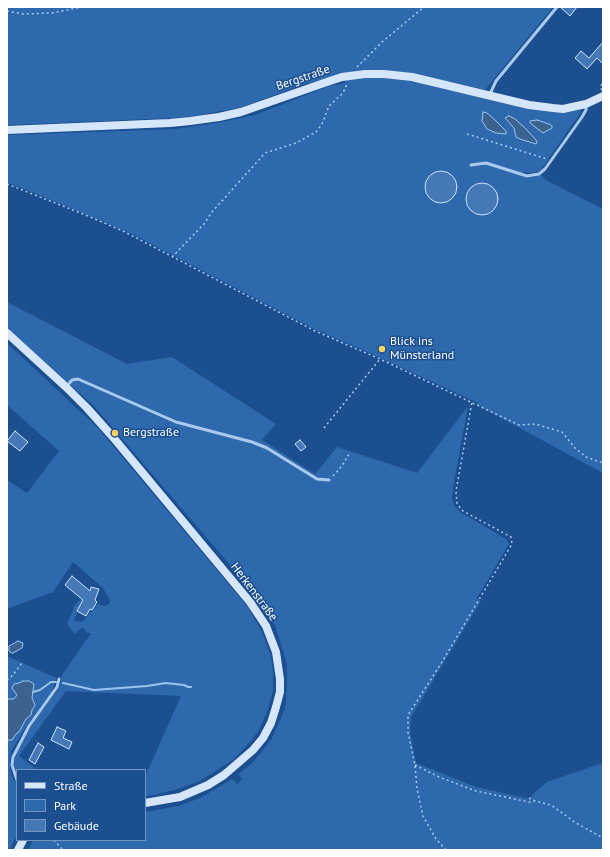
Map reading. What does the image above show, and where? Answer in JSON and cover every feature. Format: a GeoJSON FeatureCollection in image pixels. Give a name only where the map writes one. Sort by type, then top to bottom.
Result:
{"type":"FeatureCollection","features":[{"type":"Feature","properties":{"kind":"main road","name":"Bergstraße"},"geometry":{"type":"LineString","coordinates":[[7,130],[170,123],[218,117],[259,106],[324,83],[350,76],[384,74],[399,75],[529,105],[554,108],[586,104],[603,96]]}},
{"type":"Feature","properties":{"kind":"main road"},"geometry":{"type":"LineString","coordinates":[[7,333],[66,387]]}},
{"type":"Feature","properties":{"kind":"main road","name":"Herkenstraße"},"geometry":{"type":"LineString","coordinates":[[66,387],[87,408],[121,448],[257,612],[272,638],[279,667],[280,692],[276,708],[271,723],[263,738],[253,750],[230,771],[208,786],[180,797],[146,803]]}},
{"type":"Feature","properties":{"kind":"main road"},"geometry":{"type":"LineString","coordinates":[[18,850],[22,841]]}},
{"type":"Feature","properties":{"kind":"lane"},"geometry":{"type":"LineString","coordinates":[[490,95],[496,81],[557,7]]}},
{"type":"Feature","properties":{"kind":"lane"},"geometry":{"type":"LineString","coordinates":[[471,166],[486,163],[527,176],[539,174],[582,117],[586,110],[586,104]]}},
{"type":"Feature","properties":{"kind":"lane"},"geometry":{"type":"LineString","coordinates":[[66,387],[72,380],[78,378],[176,422],[252,442],[267,448],[317,479],[329,480]]}},
{"type":"Feature","properties":{"kind":"lane"},"geometry":{"type":"LineString","coordinates":[[16,777],[12,765],[16,750],[29,726],[57,687],[59,679]]}},
{"type":"Feature","properties":{"kind":"path"},"geometry":{"type":"LineString","coordinates":[[7,11],[23,14],[52,13],[82,7]]}},
{"type":"Feature","properties":{"kind":"path"},"geometry":{"type":"LineString","coordinates":[[172,257],[204,224],[212,212],[264,153],[296,143],[316,132],[322,124],[328,106],[344,93],[350,76],[359,64],[382,42],[424,7]]}},
{"type":"Feature","properties":{"kind":"path"},"geometry":{"type":"LineString","coordinates":[[603,83],[600,87],[603,91]]}},
{"type":"Feature","properties":{"kind":"path"},"geometry":{"type":"LineString","coordinates":[[467,134],[551,160]]}},
{"type":"Feature","properties":{"kind":"path"},"geometry":{"type":"LineString","coordinates":[[7,184],[90,216],[315,331],[380,359],[519,425],[535,424],[562,432],[575,448],[586,457],[603,463]]}},
{"type":"Feature","properties":{"kind":"path"},"geometry":{"type":"LineString","coordinates":[[324,428],[380,359]]}},
{"type":"Feature","properties":{"kind":"path"},"geometry":{"type":"LineString","coordinates":[[446,850],[436,839],[423,816],[408,732],[408,715],[442,662],[512,544],[511,537],[463,511],[457,504],[456,491],[472,402]]}},
{"type":"Feature","properties":{"kind":"path"},"geometry":{"type":"LineString","coordinates":[[329,480],[342,466],[349,454]]}},
{"type":"Feature","properties":{"kind":"path"},"geometry":{"type":"LineString","coordinates":[[7,680],[22,663]]}},
{"type":"Feature","properties":{"kind":"path"},"geometry":{"type":"LineString","coordinates":[[415,765],[439,777],[476,791],[529,802],[535,801]]}},
{"type":"Feature","properties":{"kind":"path"},"geometry":{"type":"LineString","coordinates":[[529,798],[551,805],[576,823],[603,838]]}},
{"type":"Feature","properties":{"kind":"path"},"geometry":{"type":"LineString","coordinates":[[55,841],[62,850]]}},
{"type":"Feature","properties":{"kind":"green space"},"geometry":{"type":"Polygon","coordinates":[[[7,7],[553,7],[485,90],[403,72],[362,70],[305,84],[242,107],[201,115],[175,118],[7,125],[7,7]]]}},
{"type":"Feature","properties":{"kind":"green space"},"geometry":{"type":"Polygon","coordinates":[[[361,78],[402,78],[543,111],[563,113],[580,110],[581,112],[543,167],[538,172],[523,172],[521,176],[527,178],[542,175],[544,179],[603,209],[603,473],[477,405],[478,403],[316,330],[132,234],[9,183],[7,186],[7,135],[175,129],[216,123],[255,115],[329,86],[345,83],[346,80],[361,78]]]}},
{"type":"Feature","properties":{"kind":"green space"},"geometry":{"type":"Polygon","coordinates":[[[7,302],[127,364],[172,357],[276,424],[262,440],[315,474],[337,447],[417,473],[468,406],[453,488],[452,497],[454,505],[460,512],[506,539],[509,544],[477,598],[481,601],[411,717],[410,732],[416,763],[476,787],[530,799],[532,795],[547,782],[603,763],[603,850],[28,850],[32,841],[146,841],[146,812],[178,806],[200,798],[232,779],[237,784],[242,779],[238,774],[251,764],[264,749],[272,738],[281,718],[286,704],[287,664],[275,625],[224,558],[94,406],[7,328],[7,302]]]}},
{"type":"Feature","properties":{"kind":"green space"},"geometry":{"type":"Polygon","coordinates":[[[7,343],[98,428],[247,606],[262,632],[271,656],[273,672],[273,691],[267,712],[259,730],[234,759],[200,781],[178,789],[146,796],[146,775],[181,696],[66,691],[19,756],[36,769],[16,769],[16,772],[14,764],[16,751],[38,714],[59,688],[62,675],[91,633],[87,633],[83,627],[75,634],[67,624],[75,605],[83,597],[74,621],[82,622],[98,604],[105,606],[110,603],[110,601],[103,588],[73,562],[53,592],[7,609],[7,480],[27,493],[59,451],[7,405],[7,343]]]}},
{"type":"Feature","properties":{"kind":"green space"},"geometry":{"type":"Polygon","coordinates":[[[7,656],[56,678],[52,692],[25,728],[12,750],[10,769],[13,779],[16,782],[16,838],[10,850],[7,850],[7,740],[12,740],[19,732],[26,719],[31,715],[35,705],[32,698],[34,684],[17,695],[14,699],[7,699],[7,656]]]}},
{"type":"Feature","properties":{"kind":"shaded area"},"geometry":{"type":"Polygon","coordinates":[[[483,112],[487,113],[494,119],[506,131],[506,134],[496,133],[487,129],[482,121],[483,112]]]}},
{"type":"Feature","properties":{"kind":"shaded area"},"geometry":{"type":"Polygon","coordinates":[[[509,116],[525,128],[536,140],[536,144],[516,137],[514,128],[505,118],[509,116]]]}},
{"type":"Feature","properties":{"kind":"shaded area"},"geometry":{"type":"Polygon","coordinates":[[[537,120],[549,124],[552,128],[543,133],[530,123],[530,121],[537,120]]]}},
{"type":"Feature","properties":{"kind":"shaded area"},"geometry":{"type":"Polygon","coordinates":[[[18,641],[23,643],[22,648],[11,653],[9,651],[9,646],[18,641]]]}},
{"type":"Feature","properties":{"kind":"shaded area"},"geometry":{"type":"Polygon","coordinates":[[[29,681],[34,684],[32,698],[35,705],[31,715],[26,719],[19,732],[12,740],[7,740],[7,699],[14,699],[17,695],[12,688],[14,684],[29,681]]]}},
{"type":"Feature","properties":{"kind":"building"},"geometry":{"type":"Polygon","coordinates":[[[560,7],[577,7],[570,16],[560,7]]]}},
{"type":"Feature","properties":{"kind":"building"},"geometry":{"type":"Polygon","coordinates":[[[603,42],[603,64],[597,58],[587,69],[575,58],[581,51],[589,58],[603,42]]]}},
{"type":"Feature","properties":{"kind":"building"},"geometry":{"type":"Polygon","coordinates":[[[438,171],[444,171],[453,175],[457,187],[453,199],[444,203],[438,203],[429,199],[425,190],[425,184],[429,175],[438,171]]]}},
{"type":"Feature","properties":{"kind":"building"},"geometry":{"type":"Polygon","coordinates":[[[479,183],[485,183],[494,187],[498,199],[494,211],[485,215],[479,215],[470,211],[466,202],[466,196],[470,187],[479,183]]]}},
{"type":"Feature","properties":{"kind":"building"},"geometry":{"type":"Polygon","coordinates":[[[15,431],[28,442],[20,451],[7,441],[15,431]]]}},
{"type":"Feature","properties":{"kind":"building"},"geometry":{"type":"Polygon","coordinates":[[[300,440],[306,447],[301,451],[295,444],[300,440]]]}},
{"type":"Feature","properties":{"kind":"building"},"geometry":{"type":"Polygon","coordinates":[[[72,576],[90,591],[91,587],[99,589],[95,600],[97,602],[86,616],[77,611],[83,600],[65,585],[72,576]]]}},
{"type":"Feature","properties":{"kind":"building"},"geometry":{"type":"Polygon","coordinates":[[[57,727],[66,731],[63,738],[72,742],[69,749],[51,740],[57,727]]]}},
{"type":"Feature","properties":{"kind":"building"},"geometry":{"type":"Polygon","coordinates":[[[38,743],[44,747],[35,764],[29,760],[38,743]]]}},
{"type":"Feature","properties":{"kind":"waterway"},"geometry":{"type":"LineString","coordinates":[[33,692],[40,690],[51,682],[56,682]]}},
{"type":"Feature","properties":{"kind":"waterway"},"geometry":{"type":"LineString","coordinates":[[63,683],[94,690],[166,683],[191,687]]}},
{"type":"Feature","properties":{"kind":"place","name":"Blick ins Münsterland"},"geometry":{"type":"Point","coordinates":[382,349]}},
{"type":"Feature","properties":{"kind":"place","name":"Bergstraße"},"geometry":{"type":"Point","coordinates":[115,433]}}]}
